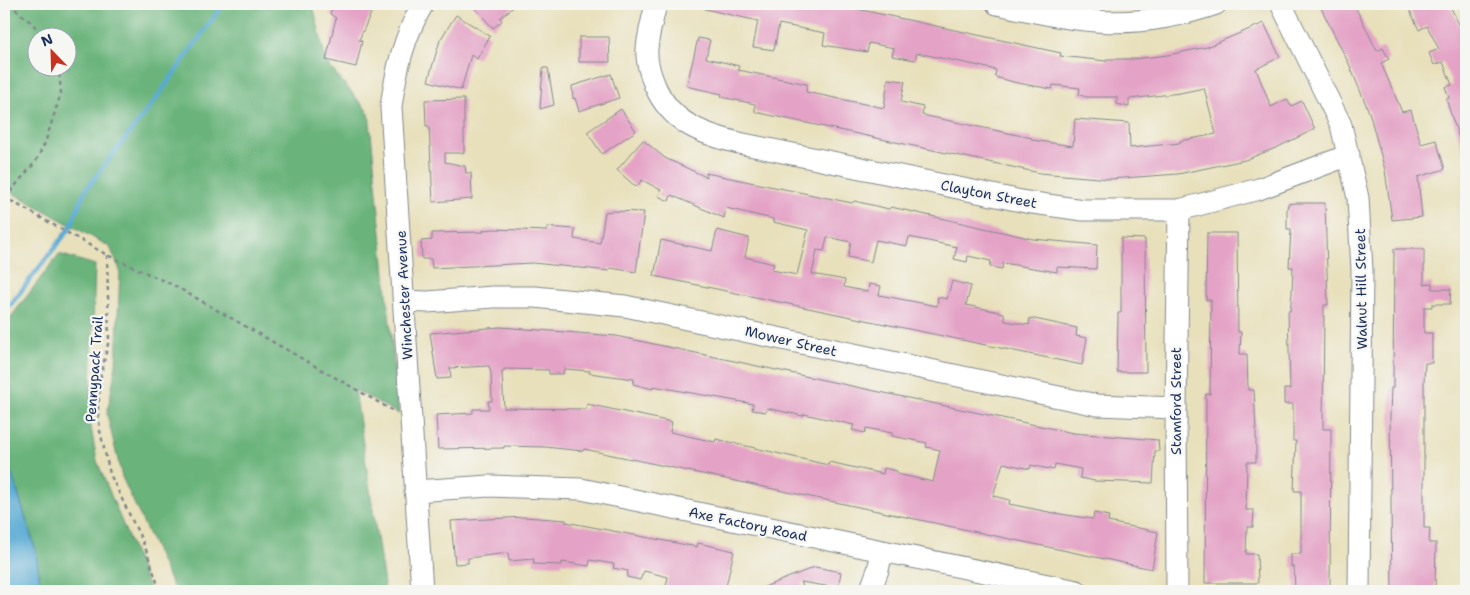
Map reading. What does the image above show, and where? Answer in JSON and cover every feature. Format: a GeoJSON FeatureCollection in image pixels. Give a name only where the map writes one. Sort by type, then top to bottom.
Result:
{"type":"FeatureCollection","features":[{"type":"Feature","properties":{"kind":"street","name":"Winchester Avenue"},"geometry":{"type":"LineString","coordinates":[[422,591],[391,107],[395,75],[406,37],[424,4]]}},
{"type":"Feature","properties":{"kind":"street","name":"Clayton Street"},"geometry":{"type":"LineString","coordinates":[[656,4],[647,48],[647,62],[661,100],[675,116],[692,128],[711,136],[1026,202],[1083,210],[1179,210],[1259,189],[1349,155]]}},
{"type":"Feature","properties":{"kind":"street"},"geometry":{"type":"LineString","coordinates":[[997,4],[1075,20],[1106,23],[1138,23],[1175,16],[1216,4]]}},
{"type":"Feature","properties":{"kind":"street","name":"Walnut Hill Street"},"geometry":{"type":"LineString","coordinates":[[1281,4],[1341,125],[1358,198],[1362,270],[1360,591]]}},
{"type":"Feature","properties":{"kind":"street","name":"Stamford Street"},"geometry":{"type":"LineString","coordinates":[[1177,591],[1176,408],[1179,210]]}},
{"type":"Feature","properties":{"kind":"street","name":"Mower Street"},"geometry":{"type":"LineString","coordinates":[[404,301],[428,302],[493,297],[534,297],[624,306],[1097,405],[1176,408]]}},
{"type":"Feature","properties":{"kind":"street","name":"Axe Factory Road"},"geometry":{"type":"LineString","coordinates":[[415,491],[489,486],[582,489],[882,552],[1023,586],[1077,591]]}},
{"type":"Feature","properties":{"kind":"street"},"geometry":{"type":"LineString","coordinates":[[870,591],[876,577],[882,552]]}},
{"type":"Feature","properties":{"kind":"path"},"geometry":{"type":"LineString","coordinates":[[8,4],[36,28]]}},
{"type":"Feature","properties":{"kind":"path"},"geometry":{"type":"LineString","coordinates":[[60,78],[62,93],[45,143],[36,162],[4,198],[106,256],[175,286],[411,421]]}},
{"type":"Feature","properties":{"kind":"path","name":"Pennypack Trail"},"geometry":{"type":"LineString","coordinates":[[106,256],[109,340],[101,374],[98,408],[100,431],[110,474],[145,547],[160,591]]}},
{"type":"Feature","properties":{"kind":"green space"},"geometry":{"type":"Polygon","coordinates":[[[4,4],[313,4],[326,62],[369,113],[399,414],[355,390],[385,591],[175,591],[122,477],[107,414],[116,365],[120,270],[110,247],[4,188],[4,4]]]}},
{"type":"Feature","properties":{"kind":"green space"},"geometry":{"type":"Polygon","coordinates":[[[59,254],[95,265],[90,422],[97,461],[150,591],[41,591],[36,551],[4,449],[4,326],[59,254]]]}},
{"type":"Feature","properties":{"kind":"water"},"geometry":{"type":"Polygon","coordinates":[[[4,449],[36,551],[41,591],[4,591],[4,449]]]}},
{"type":"Feature","properties":{"kind":"building"},"geometry":{"type":"Polygon","coordinates":[[[334,4],[375,4],[359,40],[362,41],[356,67],[326,60],[336,18],[330,14],[334,4]]]}},
{"type":"Feature","properties":{"kind":"building"},"geometry":{"type":"Polygon","coordinates":[[[471,4],[517,4],[500,18],[502,21],[493,28],[471,4]]]}},
{"type":"Feature","properties":{"kind":"building"},"geometry":{"type":"Polygon","coordinates":[[[706,4],[834,4],[1061,53],[1060,56],[1106,61],[1106,59],[1134,59],[1168,55],[1207,47],[1264,23],[1280,57],[1256,69],[1271,107],[1287,99],[1291,106],[1302,101],[1315,129],[1245,160],[1178,174],[1110,179],[1040,173],[755,112],[755,104],[721,97],[722,94],[690,87],[687,85],[698,38],[710,40],[706,58],[739,66],[738,70],[807,84],[806,92],[884,108],[888,79],[905,81],[901,102],[923,107],[922,115],[1032,138],[1032,140],[1073,146],[1075,119],[1129,123],[1130,148],[1180,143],[1180,141],[1216,134],[1204,88],[1129,99],[1129,107],[1117,104],[1117,97],[1087,97],[1079,95],[1080,88],[1053,85],[1052,89],[1017,83],[995,77],[996,70],[975,65],[917,53],[915,60],[892,56],[894,48],[869,43],[867,52],[823,45],[825,33],[779,24],[774,50],[753,47],[758,21],[705,9],[706,4]]]}},
{"type":"Feature","properties":{"kind":"building"},"geometry":{"type":"Polygon","coordinates":[[[1319,4],[1354,4],[1377,51],[1383,48],[1389,59],[1381,63],[1402,112],[1411,110],[1421,144],[1436,140],[1445,169],[1418,177],[1422,217],[1392,220],[1385,170],[1369,112],[1349,64],[1319,4]]]}},
{"type":"Feature","properties":{"kind":"building"},"geometry":{"type":"Polygon","coordinates":[[[1407,4],[1449,4],[1466,38],[1466,153],[1464,154],[1446,99],[1449,98],[1445,87],[1452,85],[1443,62],[1434,65],[1429,53],[1439,49],[1427,26],[1419,30],[1407,4]]]}},
{"type":"Feature","properties":{"kind":"building"},"geometry":{"type":"Polygon","coordinates":[[[456,15],[490,36],[477,59],[471,55],[461,90],[428,81],[440,40],[456,15]]]}},
{"type":"Feature","properties":{"kind":"building"},"geometry":{"type":"Polygon","coordinates":[[[579,37],[609,37],[610,62],[579,62],[579,37]]]}},
{"type":"Feature","properties":{"kind":"building"},"geometry":{"type":"Polygon","coordinates":[[[543,68],[548,68],[554,105],[540,109],[543,68]]]}},
{"type":"Feature","properties":{"kind":"building"},"geometry":{"type":"Polygon","coordinates":[[[611,74],[619,98],[579,111],[575,98],[573,99],[572,86],[611,74]]]}},
{"type":"Feature","properties":{"kind":"building"},"geometry":{"type":"Polygon","coordinates":[[[464,99],[464,153],[445,153],[445,162],[465,166],[466,173],[471,173],[472,199],[433,202],[429,126],[426,126],[425,100],[464,99]]]}},
{"type":"Feature","properties":{"kind":"building"},"geometry":{"type":"Polygon","coordinates":[[[621,109],[636,131],[602,154],[587,132],[621,109]]]}},
{"type":"Feature","properties":{"kind":"building"},"geometry":{"type":"Polygon","coordinates":[[[643,140],[665,158],[706,177],[706,173],[852,203],[854,201],[889,209],[891,207],[1033,239],[1097,245],[1096,269],[1057,267],[1057,272],[1003,263],[1002,269],[990,267],[991,261],[968,256],[967,262],[954,259],[957,247],[909,237],[907,246],[876,240],[871,262],[848,257],[851,242],[827,237],[824,251],[817,250],[812,274],[845,280],[844,287],[868,292],[869,284],[881,286],[879,295],[937,306],[938,297],[947,299],[952,281],[971,286],[966,305],[1004,313],[1005,321],[1029,325],[1030,318],[1077,328],[1076,336],[1087,338],[1082,365],[654,276],[661,240],[712,251],[717,230],[749,238],[745,257],[774,264],[772,270],[797,275],[808,230],[773,222],[773,219],[726,208],[724,218],[671,195],[669,201],[658,196],[661,190],[642,180],[636,187],[617,170],[643,140]]]}},
{"type":"Feature","properties":{"kind":"building"},"geometry":{"type":"Polygon","coordinates":[[[1325,203],[1328,305],[1324,305],[1323,429],[1331,429],[1330,591],[1295,590],[1294,567],[1291,567],[1291,554],[1301,554],[1301,491],[1294,491],[1296,441],[1293,441],[1293,404],[1284,404],[1284,389],[1290,389],[1288,311],[1290,311],[1293,267],[1289,267],[1291,229],[1287,229],[1287,209],[1288,204],[1325,203]]]}},
{"type":"Feature","properties":{"kind":"building"},"geometry":{"type":"Polygon","coordinates":[[[605,212],[644,212],[636,272],[610,268],[609,271],[533,263],[432,268],[431,259],[422,259],[421,241],[432,240],[432,233],[484,232],[483,230],[494,229],[547,231],[547,227],[575,229],[574,239],[600,243],[605,212]]]}},
{"type":"Feature","properties":{"kind":"building"},"geometry":{"type":"Polygon","coordinates":[[[1207,233],[1237,233],[1238,332],[1241,332],[1240,354],[1247,354],[1248,390],[1254,390],[1256,430],[1256,462],[1247,462],[1246,510],[1254,510],[1253,527],[1247,527],[1246,554],[1257,554],[1258,583],[1205,583],[1206,394],[1210,394],[1211,300],[1206,300],[1207,233]]]}},
{"type":"Feature","properties":{"kind":"building"},"geometry":{"type":"Polygon","coordinates":[[[1121,238],[1145,239],[1146,372],[1117,372],[1118,313],[1121,313],[1121,238]]]}},
{"type":"Feature","properties":{"kind":"building"},"geometry":{"type":"Polygon","coordinates":[[[1394,249],[1424,249],[1424,284],[1432,283],[1432,289],[1451,289],[1450,304],[1432,304],[1432,307],[1424,307],[1424,333],[1432,333],[1432,363],[1425,363],[1424,382],[1424,528],[1430,528],[1429,543],[1436,543],[1435,591],[1392,591],[1390,415],[1391,388],[1393,388],[1394,249]]]}},
{"type":"Feature","properties":{"kind":"building"},"geometry":{"type":"Polygon","coordinates":[[[500,327],[616,336],[1073,433],[1158,440],[1159,451],[1155,451],[1153,483],[1095,481],[1080,478],[1081,469],[1055,464],[1054,470],[1031,465],[1030,469],[1003,463],[993,496],[1010,500],[1009,504],[1054,513],[1093,519],[1094,513],[1109,516],[1108,522],[1158,532],[1152,569],[584,449],[583,451],[545,447],[504,446],[504,448],[438,449],[436,415],[473,413],[473,409],[489,409],[488,401],[492,401],[491,373],[489,366],[450,368],[451,378],[437,379],[430,333],[500,327]],[[504,369],[504,372],[502,372],[504,408],[586,409],[587,404],[672,422],[670,432],[715,442],[716,439],[828,465],[829,462],[883,474],[884,468],[897,471],[897,474],[933,482],[940,450],[926,447],[927,443],[892,436],[892,433],[866,428],[865,433],[852,430],[854,425],[804,414],[803,416],[767,408],[766,412],[752,410],[753,404],[653,386],[653,389],[633,384],[634,379],[589,373],[590,371],[564,369],[563,374],[549,374],[549,370],[504,369]]]}},
{"type":"Feature","properties":{"kind":"building"},"geometry":{"type":"Polygon","coordinates":[[[525,517],[566,520],[566,522],[697,547],[698,543],[734,551],[725,591],[692,591],[666,586],[668,577],[644,571],[640,580],[627,577],[628,571],[613,568],[614,564],[590,560],[589,566],[562,562],[562,565],[533,564],[534,559],[509,561],[508,553],[468,558],[468,563],[455,564],[451,521],[525,517]]]}},
{"type":"Feature","properties":{"kind":"building"},"geometry":{"type":"Polygon","coordinates":[[[815,567],[841,572],[838,588],[801,582],[805,591],[754,591],[815,567]]]}},
{"type":"Feature","properties":{"kind":"waterway"},"geometry":{"type":"LineString","coordinates":[[4,313],[70,228],[84,192],[158,96],[223,4]]}}]}
